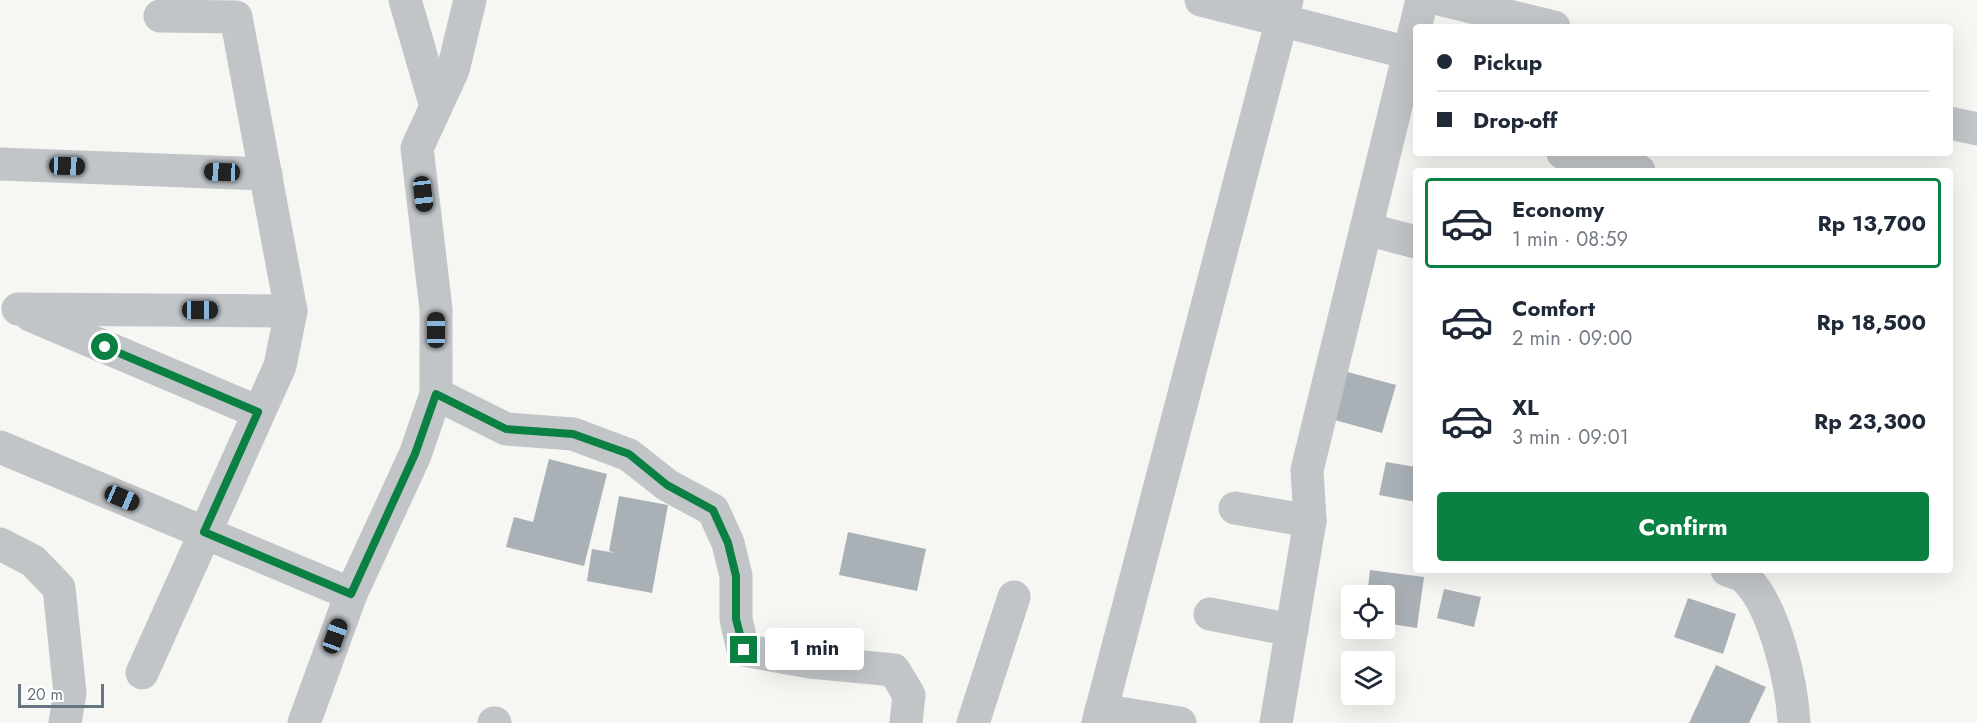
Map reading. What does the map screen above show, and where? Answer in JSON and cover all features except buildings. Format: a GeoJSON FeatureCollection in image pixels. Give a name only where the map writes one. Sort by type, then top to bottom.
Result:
{"type":"FeatureCollection","features":[{"type":"Feature","properties":{"kind":"street"},"geometry":{"type":"LineString","coordinates":[[405,0],[436,107]]}},
{"type":"Feature","properties":{"kind":"street"},"geometry":{"type":"LineString","coordinates":[[304,723],[351,594],[415,454],[436,394],[436,309],[417,148],[453,70],[470,0]]}},
{"type":"Feature","properties":{"kind":"street"},"geometry":{"type":"LineString","coordinates":[[1201,0],[1284,10],[1409,53]]}},
{"type":"Feature","properties":{"kind":"street"},"geometry":{"type":"LineString","coordinates":[[1416,24],[1422,0]]}},
{"type":"Feature","properties":{"kind":"street"},"geometry":{"type":"LineString","coordinates":[[1443,0],[1542,24]]}},
{"type":"Feature","properties":{"kind":"street"},"geometry":{"type":"LineString","coordinates":[[1180,723],[1100,717],[1284,10]]}},
{"type":"Feature","properties":{"kind":"street"},"geometry":{"type":"LineString","coordinates":[[142,673],[280,366],[291,311],[236,17],[160,16]]}},
{"type":"Feature","properties":{"kind":"street"},"geometry":{"type":"LineString","coordinates":[[1276,723],[1310,521],[1307,470],[1366,229],[1405,116],[1409,53],[1413,37]]}},
{"type":"Feature","properties":{"kind":"street"},"geometry":{"type":"LineString","coordinates":[[1953,124],[1977,129]]}},
{"type":"Feature","properties":{"kind":"street"},"geometry":{"type":"LineString","coordinates":[[1576,156],[1626,168]]}},
{"type":"Feature","properties":{"kind":"street"},"geometry":{"type":"LineString","coordinates":[[0,164],[266,174]]}},
{"type":"Feature","properties":{"kind":"street"},"geometry":{"type":"LineString","coordinates":[[1366,229],[1413,241]]}},
{"type":"Feature","properties":{"kind":"street"},"geometry":{"type":"LineString","coordinates":[[258,412],[18,309],[291,311]]}},
{"type":"Feature","properties":{"kind":"street"},"geometry":{"type":"LineString","coordinates":[[436,394],[506,429],[573,434],[629,454],[667,485],[713,510],[728,543],[736,576],[736,619],[744,650],[810,662],[894,670],[909,695],[906,723]]}},
{"type":"Feature","properties":{"kind":"street"},"geometry":{"type":"LineString","coordinates":[[0,447],[351,594]]}},
{"type":"Feature","properties":{"kind":"street"},"geometry":{"type":"LineString","coordinates":[[1235,508],[1310,521]]}},
{"type":"Feature","properties":{"kind":"street"},"geometry":{"type":"LineString","coordinates":[[0,544],[33,561],[59,588],[70,693],[65,723]]}},
{"type":"Feature","properties":{"kind":"street"},"geometry":{"type":"LineString","coordinates":[[1740,573],[1762,601],[1778,644],[1794,723]]}},
{"type":"Feature","properties":{"kind":"street"},"geometry":{"type":"LineString","coordinates":[[973,723],[1014,597]]}},
{"type":"Feature","properties":{"kind":"street"},"geometry":{"type":"LineString","coordinates":[[1210,614],[1292,630]]}},
{"type":"Feature","properties":{"kind":"route"},"geometry":{"type":"LineString","coordinates":[[105,347],[258,412],[204,532],[351,594],[415,454],[436,394],[506,429],[573,434],[629,454],[667,485],[713,510],[728,543],[736,576],[736,619],[744,650]]}}]}
